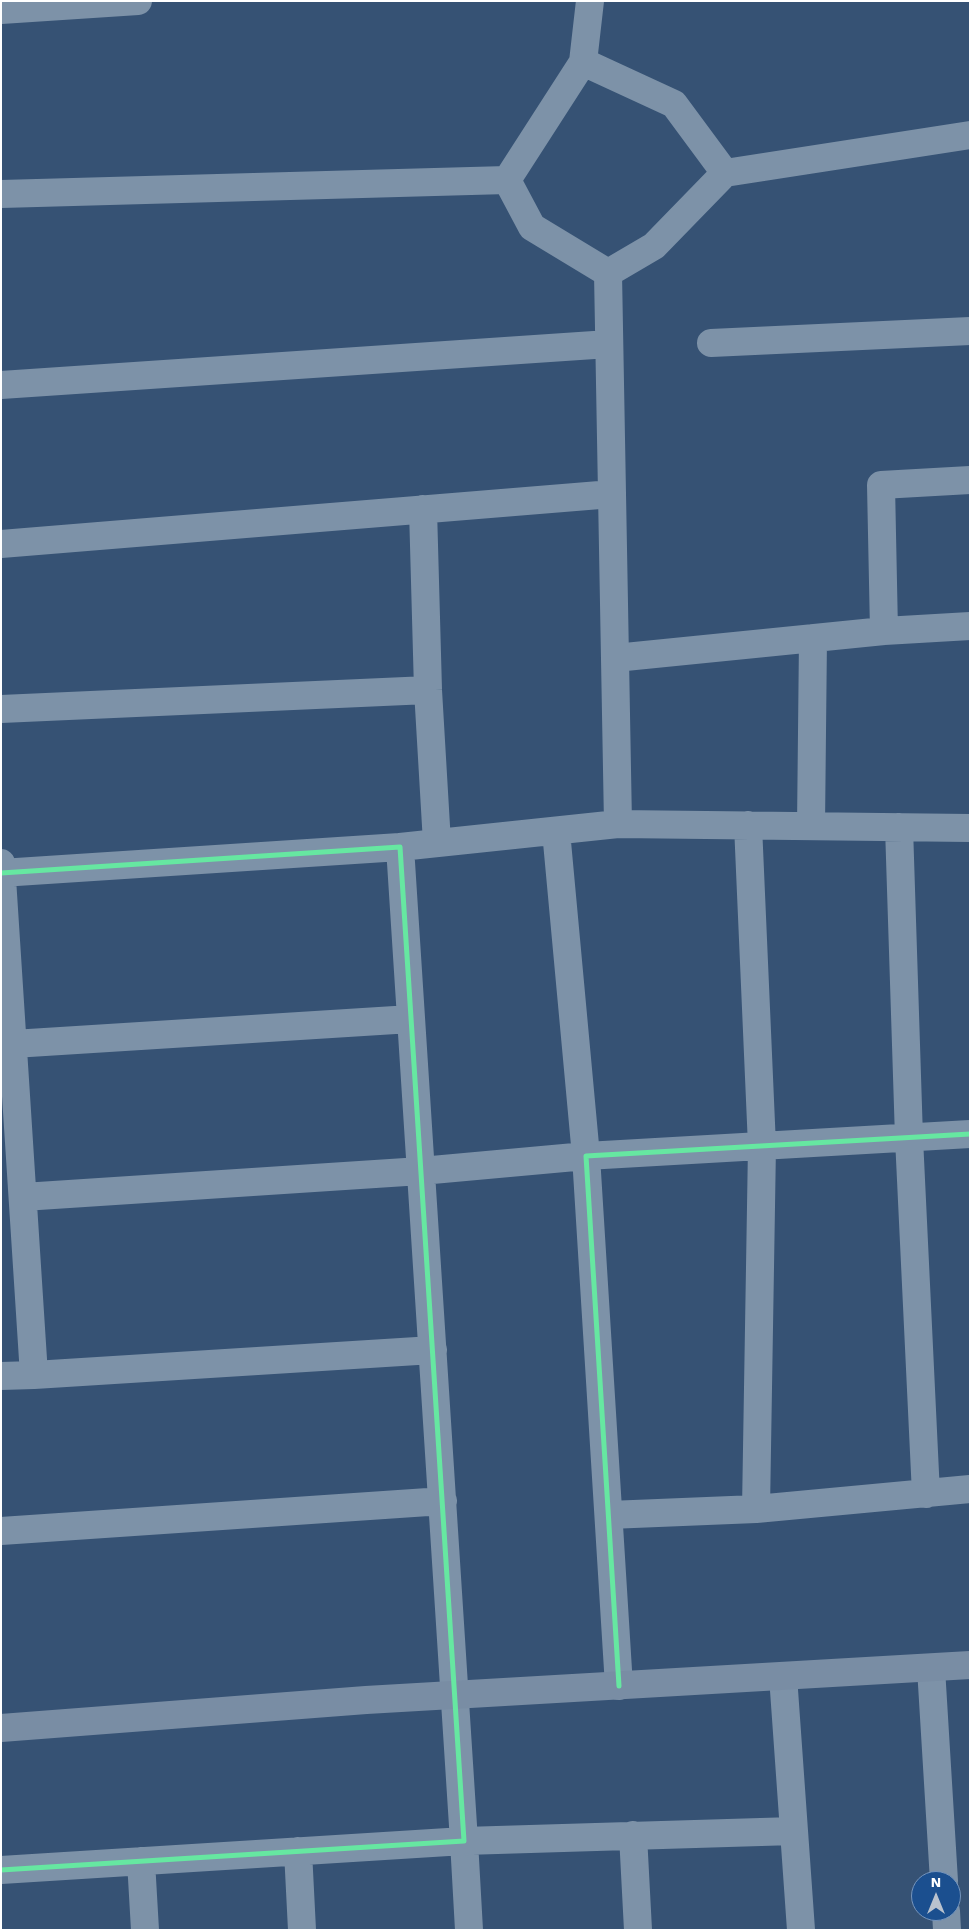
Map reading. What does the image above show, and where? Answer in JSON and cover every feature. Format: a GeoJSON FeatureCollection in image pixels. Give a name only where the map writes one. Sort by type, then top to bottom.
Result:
{"type":"FeatureCollection","features":[{"type":"Feature","properties":{"kind":"street"},"geometry":{"type":"LineString","coordinates":[[1,10],[138,1]]}},
{"type":"Feature","properties":{"kind":"street"},"geometry":{"type":"LineString","coordinates":[[507,180],[583,62],[590,1]]}},
{"type":"Feature","properties":{"kind":"street"},"geometry":{"type":"LineString","coordinates":[[583,62],[674,104],[725,173]]}},
{"type":"Feature","properties":{"kind":"street"},"geometry":{"type":"LineString","coordinates":[[608,273],[654,246],[725,173],[970,135]]}},
{"type":"Feature","properties":{"kind":"street"},"geometry":{"type":"LineString","coordinates":[[1,194],[507,180]]}},
{"type":"Feature","properties":{"kind":"street"},"geometry":{"type":"LineString","coordinates":[[507,180],[532,227],[608,273]]}},
{"type":"Feature","properties":{"kind":"street"},"geometry":{"type":"LineString","coordinates":[[608,273],[618,824]]}},
{"type":"Feature","properties":{"kind":"street"},"geometry":{"type":"LineString","coordinates":[[711,343],[970,331]]}},
{"type":"Feature","properties":{"kind":"street"},"geometry":{"type":"LineString","coordinates":[[1,385],[609,344]]}},
{"type":"Feature","properties":{"kind":"street"},"geometry":{"type":"LineString","coordinates":[[884,631],[881,485],[970,480]]}},
{"type":"Feature","properties":{"kind":"street"},"geometry":{"type":"LineString","coordinates":[[1,544],[612,494]]}},
{"type":"Feature","properties":{"kind":"street"},"geometry":{"type":"LineString","coordinates":[[423,509],[428,690],[437,843]]}},
{"type":"Feature","properties":{"kind":"street"},"geometry":{"type":"LineString","coordinates":[[615,658],[884,631],[970,626]]}},
{"type":"Feature","properties":{"kind":"street"},"geometry":{"type":"LineString","coordinates":[[811,826],[812,638]]}},
{"type":"Feature","properties":{"kind":"street"},"geometry":{"type":"LineString","coordinates":[[1,710],[428,690]]}},
{"type":"Feature","properties":{"kind":"street"},"geometry":{"type":"LineString","coordinates":[[2,873],[400,847],[618,824],[970,828]]}},
{"type":"Feature","properties":{"kind":"street"},"geometry":{"type":"LineString","coordinates":[[748,825],[762,1146],[756,1509]]}},
{"type":"Feature","properties":{"kind":"street"},"geometry":{"type":"LineString","coordinates":[[899,827],[909,1138],[926,1494]]}},
{"type":"Feature","properties":{"kind":"street"},"geometry":{"type":"LineString","coordinates":[[556,831],[586,1156],[620,1686]]}},
{"type":"Feature","properties":{"kind":"street"},"geometry":{"type":"LineString","coordinates":[[400,847],[469,1930]]}},
{"type":"Feature","properties":{"kind":"street"},"geometry":{"type":"LineString","coordinates":[[1,862],[34,1375]]}},
{"type":"Feature","properties":{"kind":"street"},"geometry":{"type":"LineString","coordinates":[[13,1044],[411,1018]]}},
{"type":"Feature","properties":{"kind":"street"},"geometry":{"type":"LineString","coordinates":[[23,1197],[421,1172],[586,1156],[970,1134]]}},
{"type":"Feature","properties":{"kind":"street"},"geometry":{"type":"LineString","coordinates":[[1,1376],[433,1350]]}},
{"type":"Feature","properties":{"kind":"street"},"geometry":{"type":"LineString","coordinates":[[609,1515],[756,1509],[970,1489]]}},
{"type":"Feature","properties":{"kind":"street"},"geometry":{"type":"LineString","coordinates":[[1,1531],[443,1501]]}},
{"type":"Feature","properties":{"kind":"street"},"geometry":{"type":"LineString","coordinates":[[1,1728],[366,1700],[970,1666]]}},
{"type":"Feature","properties":{"kind":"street"},"geometry":{"type":"LineString","coordinates":[[931,1668],[943,1871]]}},
{"type":"Feature","properties":{"kind":"street"},"geometry":{"type":"LineString","coordinates":[[783,1676],[800,1930]]}},
{"type":"Feature","properties":{"kind":"street"},"geometry":{"type":"LineString","coordinates":[[1,1870],[464,1841],[794,1831]]}},
{"type":"Feature","properties":{"kind":"street"},"geometry":{"type":"LineString","coordinates":[[633,1835],[638,1930]]}},
{"type":"Feature","properties":{"kind":"street"},"geometry":{"type":"LineString","coordinates":[[298,1851],[302,1930]]}},
{"type":"Feature","properties":{"kind":"street"},"geometry":{"type":"LineString","coordinates":[[141,1862],[145,1930]]}},
{"type":"Feature","properties":{"kind":"cycle path"},"geometry":{"type":"LineString","coordinates":[[1,873],[400,847],[464,1841],[1,1870]]}},
{"type":"Feature","properties":{"kind":"cycle path"},"geometry":{"type":"LineString","coordinates":[[619,1686],[586,1156],[970,1134]]}}]}
